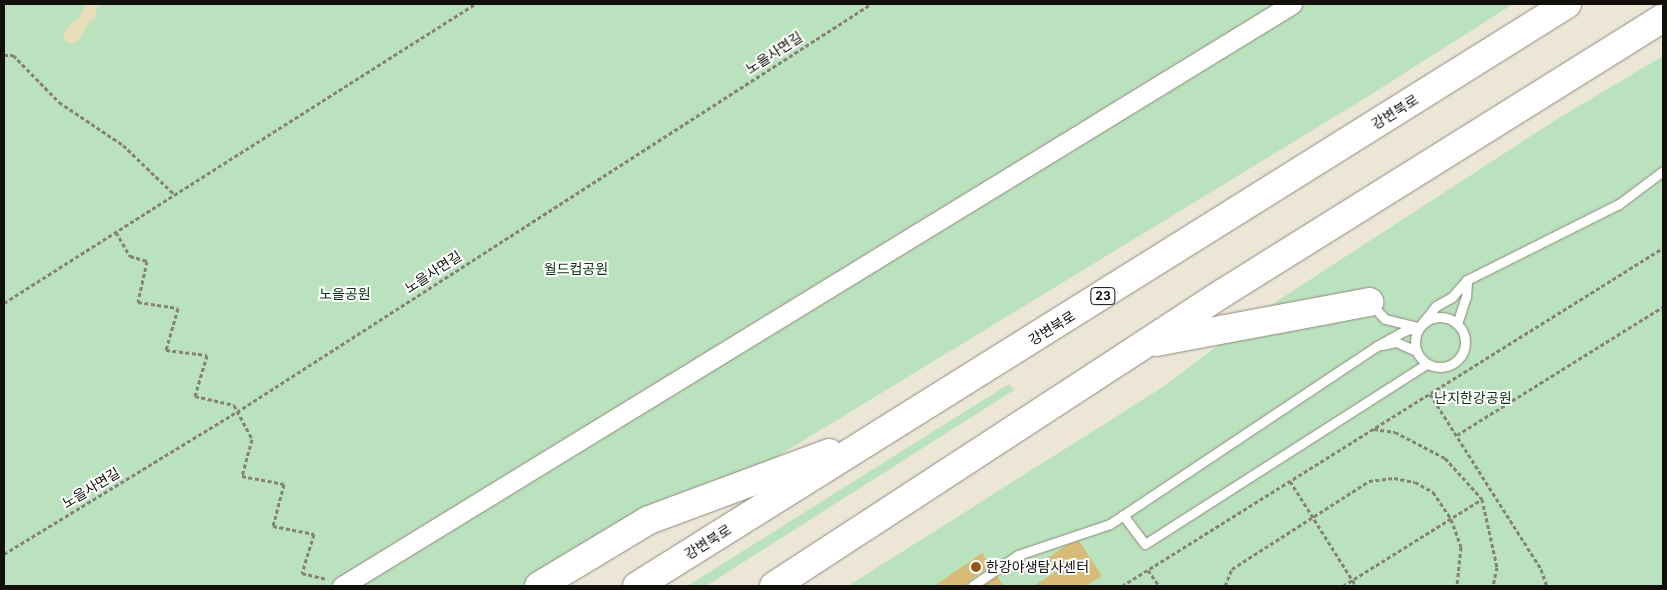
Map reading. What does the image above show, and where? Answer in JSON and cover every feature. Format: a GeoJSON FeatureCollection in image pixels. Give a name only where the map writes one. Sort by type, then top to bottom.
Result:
{"type":"FeatureCollection","features":[{"type":"Feature","properties":{"kind":"highway","name":"강변북로"},"geometry":{"type":"LineString","coordinates":[[637,586],[887,432],[1567,4]]}},
{"type":"Feature","properties":{"kind":"highway"},"geometry":{"type":"LineString","coordinates":[[777,585],[1142,344],[1663,18]]}},
{"type":"Feature","properties":{"kind":"highway"},"geometry":{"type":"LineString","coordinates":[[1142,344],[1369,302]]}},
{"type":"Feature","properties":{"kind":"highway"},"geometry":{"type":"LineString","coordinates":[[538,586],[649,520],[887,432]]}},
{"type":"Feature","properties":{"kind":"street"},"geometry":{"type":"LineString","coordinates":[[344,585],[1292,4]]}},
{"type":"Feature","properties":{"kind":"lane"},"geometry":{"type":"LineString","coordinates":[[1416,351],[1415,335],[1419,327],[1436,306],[1452,297],[1467,280],[1619,204],[1663,171]]}},
{"type":"Feature","properties":{"kind":"lane"},"geometry":{"type":"LineString","coordinates":[[1457,324],[1466,296],[1467,280]]}},
{"type":"Feature","properties":{"kind":"lane"},"geometry":{"type":"LineString","coordinates":[[1369,302],[1385,320],[1419,327]]}},
{"type":"Feature","properties":{"kind":"lane"},"geometry":{"type":"LineString","coordinates":[[972,586],[1018,555],[1110,524],[1377,346],[1404,330],[1419,327],[1433,317],[1450,319],[1457,324],[1465,338],[1462,355],[1450,366],[1442,368],[1426,364],[1416,351],[1396,342],[1377,346]]}},
{"type":"Feature","properties":{"kind":"lane"},"geometry":{"type":"LineString","coordinates":[[1123,515],[1145,544],[1426,364]]}},
{"type":"Feature","properties":{"kind":"path"},"geometry":{"type":"LineString","coordinates":[[4,303],[475,4]]}},
{"type":"Feature","properties":{"kind":"path","name":"노을사면길"},"geometry":{"type":"LineString","coordinates":[[4,554],[237,412],[871,4]]}},
{"type":"Feature","properties":{"kind":"path"},"geometry":{"type":"LineString","coordinates":[[4,55],[13,55],[60,102],[123,145],[175,195]]}},
{"type":"Feature","properties":{"kind":"path"},"geometry":{"type":"LineString","coordinates":[[116,232],[130,256],[147,261],[138,302],[178,308],[166,350],[207,355],[195,396],[234,405],[252,439],[242,476],[284,484],[274,526],[314,534],[302,574],[344,585]]}},
{"type":"Feature","properties":{"kind":"path"},"geometry":{"type":"LineString","coordinates":[[1122,586],[1663,248]]}},
{"type":"Feature","properties":{"kind":"path"},"geometry":{"type":"LineString","coordinates":[[1457,435],[1663,307]]}},
{"type":"Feature","properties":{"kind":"path"},"geometry":{"type":"LineString","coordinates":[[1430,394],[1541,569],[1547,586]]}},
{"type":"Feature","properties":{"kind":"path"},"geometry":{"type":"LineString","coordinates":[[1374,429],[1395,432],[1445,458],[1482,499],[1497,567],[1493,586]]}},
{"type":"Feature","properties":{"kind":"path"},"geometry":{"type":"LineString","coordinates":[[1225,586],[1232,569],[1369,481],[1394,478],[1415,482],[1433,492],[1451,518],[1461,547],[1457,586]]}},
{"type":"Feature","properties":{"kind":"path"},"geometry":{"type":"LineString","coordinates":[[1290,481],[1356,586]]}},
{"type":"Feature","properties":{"kind":"path"},"geometry":{"type":"LineString","coordinates":[[1343,586],[1482,499]]}},
{"type":"Feature","properties":{"kind":"path"},"geometry":{"type":"LineString","coordinates":[[1148,570],[1159,586]]}},
{"type":"Feature","properties":{"kind":"green space","name":"월드컵공원"},"geometry":{"type":"Polygon","coordinates":[[[4,4],[1513,4],[1367,97],[732,484],[547,586],[4,586],[4,4]]]}},
{"type":"Feature","properties":{"kind":"green space","name":"난지한강공원"},"geometry":{"type":"Polygon","coordinates":[[[1663,56],[1663,586],[848,586],[1163,387],[1268,307],[1554,121],[1663,56]]]}},
{"type":"Feature","properties":{"kind":"green space"},"geometry":{"type":"Polygon","coordinates":[[[1009,384],[1014,390],[706,586],[687,586],[1009,384]]]}},
{"type":"Feature","properties":{"kind":"sand"},"geometry":{"type":"Polygon","coordinates":[[[86,4],[98,4],[95,19],[89,23],[79,40],[72,44],[65,41],[64,32],[71,23],[79,18],[86,4]]]}},
{"type":"Feature","properties":{"kind":"building"},"geometry":{"type":"Polygon","coordinates":[[[1079,541],[1102,576],[1085,586],[1034,586],[1055,572],[1046,559],[1067,545],[1079,541]]]}},
{"type":"Feature","properties":{"kind":"building","name":"한강야생탐사센터"},"geometry":{"type":"Polygon","coordinates":[[[982,553],[990,566],[969,581],[966,586],[934,586],[982,553]]]}},
{"type":"Feature","properties":{"kind":"building"},"geometry":{"type":"Polygon","coordinates":[[[997,576],[1004,586],[983,586],[997,576]]]}},
{"type":"Feature","properties":{"kind":"place","name":"한강야생탐사센터"},"geometry":{"type":"Point","coordinates":[976,567]}},
{"type":"Feature","properties":{"kind":"park label","name":"노을공원"},"geometry":{"type":"Point","coordinates":[345,294]}}]}
